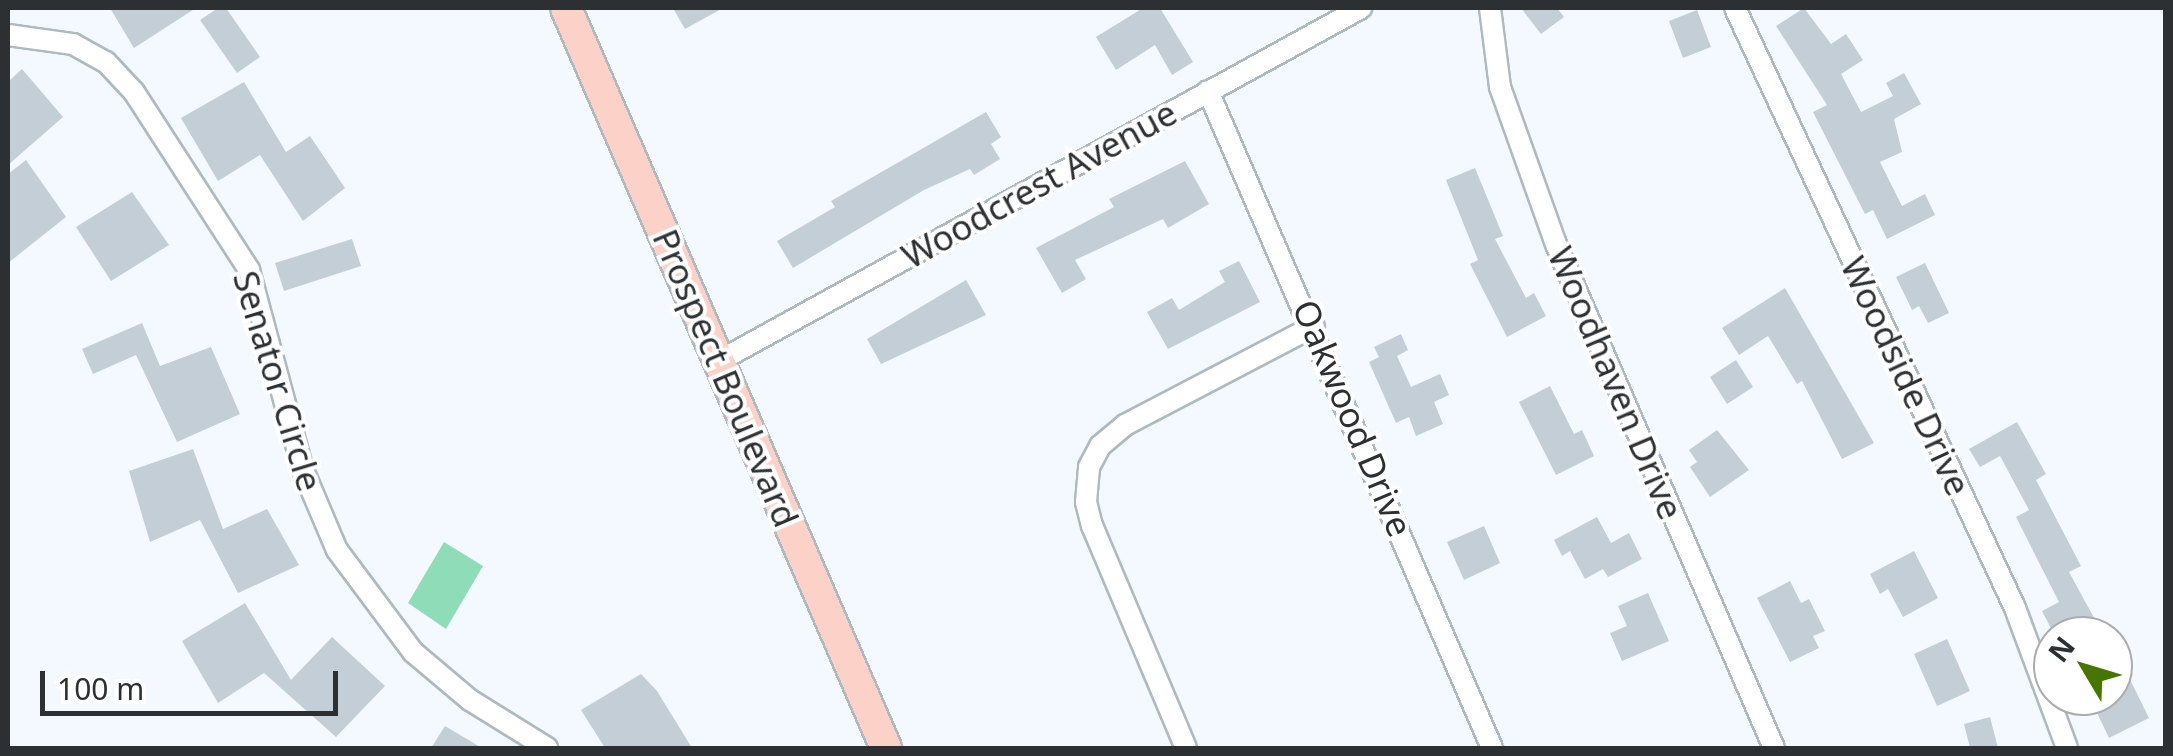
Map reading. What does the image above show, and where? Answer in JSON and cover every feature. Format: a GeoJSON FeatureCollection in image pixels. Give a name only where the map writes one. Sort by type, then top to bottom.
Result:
{"type":"FeatureCollection","features":[{"type":"Feature","properties":{"kind":"main road","name":"Prospect Boulevard"},"geometry":{"type":"LineString","coordinates":[[566,8],[886,748]]}},
{"type":"Feature","properties":{"kind":"street","name":"Woodcrest Avenue"},"geometry":{"type":"LineString","coordinates":[[718,360],[1360,8]]}},
{"type":"Feature","properties":{"kind":"street","name":"Woodhaven Drive"},"geometry":{"type":"LineString","coordinates":[[1490,8],[1500,87],[1556,244],[1774,748]]}},
{"type":"Feature","properties":{"kind":"street","name":"Woodside Drive"},"geometry":{"type":"LineString","coordinates":[[1734,8],[2015,608],[2066,748]]}},
{"type":"Feature","properties":{"kind":"street","name":"Senator Circle"},"geometry":{"type":"LineString","coordinates":[[8,35],[74,44],[106,62],[134,92],[249,270],[302,470],[337,550],[413,652],[470,700],[547,748]]}},
{"type":"Feature","properties":{"kind":"street","name":"Oakwood Drive"},"geometry":{"type":"LineString","coordinates":[[1208,90],[1314,326],[1492,748]]}},
{"type":"Feature","properties":{"kind":"street"},"geometry":{"type":"LineString","coordinates":[[1186,748],[1092,526],[1086,502],[1089,467],[1100,446],[1125,426],[1314,326]]}},
{"type":"Feature","properties":{"kind":"green space"},"geometry":{"type":"Polygon","coordinates":[[[444,542],[483,566],[446,629],[408,603],[444,542]]]}},
{"type":"Feature","properties":{"kind":"building"},"geometry":{"type":"Polygon","coordinates":[[[110,8],[196,8],[134,48],[110,8]]]}},
{"type":"Feature","properties":{"kind":"building"},"geometry":{"type":"Polygon","coordinates":[[[218,8],[226,8],[260,57],[237,73],[200,20],[218,8]]]}},
{"type":"Feature","properties":{"kind":"building"},"geometry":{"type":"Polygon","coordinates":[[[673,8],[723,8],[685,29],[673,8]]]}},
{"type":"Feature","properties":{"kind":"building"},"geometry":{"type":"Polygon","coordinates":[[[1143,8],[1160,8],[1193,62],[1172,75],[1155,45],[1116,70],[1096,37],[1143,8]]]}},
{"type":"Feature","properties":{"kind":"building"},"geometry":{"type":"Polygon","coordinates":[[[1521,8],[1557,8],[1564,17],[1541,34],[1521,8]]]}},
{"type":"Feature","properties":{"kind":"building"},"geometry":{"type":"Polygon","coordinates":[[[1804,8],[1831,44],[1846,34],[1863,60],[1841,74],[1861,112],[1893,96],[1886,83],[1904,73],[1921,104],[1894,119],[1902,152],[1880,162],[1902,206],[1925,194],[1935,215],[1887,239],[1873,210],[1865,214],[1813,112],[1827,105],[1776,26],[1804,8]]]}},
{"type":"Feature","properties":{"kind":"building"},"geometry":{"type":"Polygon","coordinates":[[[1697,10],[1711,47],[1683,58],[1669,21],[1697,10]]]}},
{"type":"Feature","properties":{"kind":"building"},"geometry":{"type":"Polygon","coordinates":[[[22,69],[63,117],[8,165],[8,82],[22,69]]]}},
{"type":"Feature","properties":{"kind":"building"},"geometry":{"type":"Polygon","coordinates":[[[244,82],[286,152],[310,136],[345,188],[303,221],[260,155],[218,181],[181,118],[244,82]]]}},
{"type":"Feature","properties":{"kind":"building"},"geometry":{"type":"Polygon","coordinates":[[[986,112],[1001,137],[991,144],[1000,159],[974,175],[970,169],[924,190],[793,268],[777,241],[835,207],[831,201],[986,112]]]}},
{"type":"Feature","properties":{"kind":"building"},"geometry":{"type":"Polygon","coordinates":[[[26,160],[66,217],[8,263],[8,174],[26,160]]]}},
{"type":"Feature","properties":{"kind":"building"},"geometry":{"type":"Polygon","coordinates":[[[1185,161],[1209,204],[1168,228],[1163,219],[1075,260],[1086,279],[1062,293],[1036,248],[1114,207],[1109,199],[1185,161]]]}},
{"type":"Feature","properties":{"kind":"building"},"geometry":{"type":"Polygon","coordinates":[[[1475,168],[1503,236],[1495,239],[1526,298],[1534,293],[1546,316],[1507,337],[1470,264],[1478,260],[1446,180],[1475,168]]]}},
{"type":"Feature","properties":{"kind":"building"},"geometry":{"type":"Polygon","coordinates":[[[132,192],[169,245],[111,281],[76,227],[132,192]]]}},
{"type":"Feature","properties":{"kind":"building"},"geometry":{"type":"Polygon","coordinates":[[[352,239],[361,266],[284,291],[275,263],[352,239]]]}},
{"type":"Feature","properties":{"kind":"building"},"geometry":{"type":"Polygon","coordinates":[[[1239,261],[1260,302],[1168,349],[1147,312],[1172,298],[1179,310],[1225,282],[1219,271],[1239,261]]]}},
{"type":"Feature","properties":{"kind":"building"},"geometry":{"type":"Polygon","coordinates":[[[1925,263],[1949,313],[1928,323],[1919,306],[1912,310],[1896,277],[1925,263]]]}},
{"type":"Feature","properties":{"kind":"building"},"geometry":{"type":"Polygon","coordinates":[[[966,280],[986,315],[881,364],[867,339],[966,280]]]}},
{"type":"Feature","properties":{"kind":"building"},"geometry":{"type":"Polygon","coordinates":[[[1785,288],[1874,443],[1842,459],[1802,381],[1797,384],[1768,336],[1739,355],[1722,328],[1785,288]]]}},
{"type":"Feature","properties":{"kind":"building"},"geometry":{"type":"Polygon","coordinates":[[[142,323],[160,366],[211,347],[240,414],[177,442],[136,355],[93,374],[82,349],[142,323]]]}},
{"type":"Feature","properties":{"kind":"building"},"geometry":{"type":"Polygon","coordinates":[[[1401,334],[1408,350],[1397,356],[1411,387],[1440,374],[1449,395],[1434,402],[1443,424],[1416,436],[1409,417],[1396,423],[1369,362],[1379,357],[1374,347],[1401,334]]]}},
{"type":"Feature","properties":{"kind":"building"},"geometry":{"type":"Polygon","coordinates":[[[1736,360],[1753,387],[1727,404],[1710,377],[1736,360]]]}},
{"type":"Feature","properties":{"kind":"building"},"geometry":{"type":"Polygon","coordinates":[[[1550,386],[1574,434],[1582,430],[1594,456],[1556,475],[1519,402],[1550,386]]]}},
{"type":"Feature","properties":{"kind":"building"},"geometry":{"type":"Polygon","coordinates":[[[2017,422],[2046,474],[2036,480],[2081,566],[2069,572],[2093,616],[2045,616],[2042,611],[2059,602],[2016,517],[2029,510],[2000,456],[1980,467],[1969,449],[2017,422]]]}},
{"type":"Feature","properties":{"kind":"building"},"geometry":{"type":"Polygon","coordinates":[[[1717,430],[1749,470],[1710,497],[1690,467],[1697,462],[1689,450],[1717,430]]]}},
{"type":"Feature","properties":{"kind":"building"},"geometry":{"type":"Polygon","coordinates":[[[193,449],[223,529],[267,509],[299,565],[238,593],[200,520],[150,542],[129,471],[193,449]]]}},
{"type":"Feature","properties":{"kind":"building"},"geometry":{"type":"Polygon","coordinates":[[[1597,517],[1611,543],[1629,533],[1642,559],[1608,577],[1603,569],[1585,579],[1570,551],[1562,556],[1554,540],[1597,517]]]}},
{"type":"Feature","properties":{"kind":"building"},"geometry":{"type":"Polygon","coordinates":[[[1484,526],[1500,563],[1464,580],[1447,542],[1484,526]]]}},
{"type":"Feature","properties":{"kind":"building"},"geometry":{"type":"Polygon","coordinates":[[[1914,551],[1938,598],[1903,617],[1888,589],[1880,594],[1870,574],[1914,551]]]}},
{"type":"Feature","properties":{"kind":"building"},"geometry":{"type":"Polygon","coordinates":[[[1790,581],[1801,603],[1809,599],[1825,631],[1813,636],[1819,648],[1790,662],[1757,598],[1790,581]]]}},
{"type":"Feature","properties":{"kind":"building"},"geometry":{"type":"Polygon","coordinates":[[[1648,593],[1669,641],[1622,661],[1610,633],[1627,626],[1618,606],[1648,593]]]}},
{"type":"Feature","properties":{"kind":"building"},"geometry":{"type":"Polygon","coordinates":[[[245,603],[291,680],[332,637],[385,686],[336,737],[264,673],[218,703],[182,641],[245,603]]]}},
{"type":"Feature","properties":{"kind":"building"},"geometry":{"type":"Polygon","coordinates":[[[1947,639],[1970,691],[1937,706],[1914,654],[1947,639]]]}},
{"type":"Feature","properties":{"kind":"building"},"geometry":{"type":"Polygon","coordinates":[[[641,674],[657,691],[692,748],[605,748],[581,710],[641,674]]]}},
{"type":"Feature","properties":{"kind":"building"},"geometry":{"type":"Polygon","coordinates":[[[2133,686],[2149,718],[2109,738],[2099,716],[2133,716],[2133,686]]]}},
{"type":"Feature","properties":{"kind":"building"},"geometry":{"type":"Polygon","coordinates":[[[1990,717],[1998,748],[1970,748],[1964,724],[1990,717]]]}},
{"type":"Feature","properties":{"kind":"building"},"geometry":{"type":"Polygon","coordinates":[[[445,726],[482,748],[431,748],[445,726]]]}}]}
